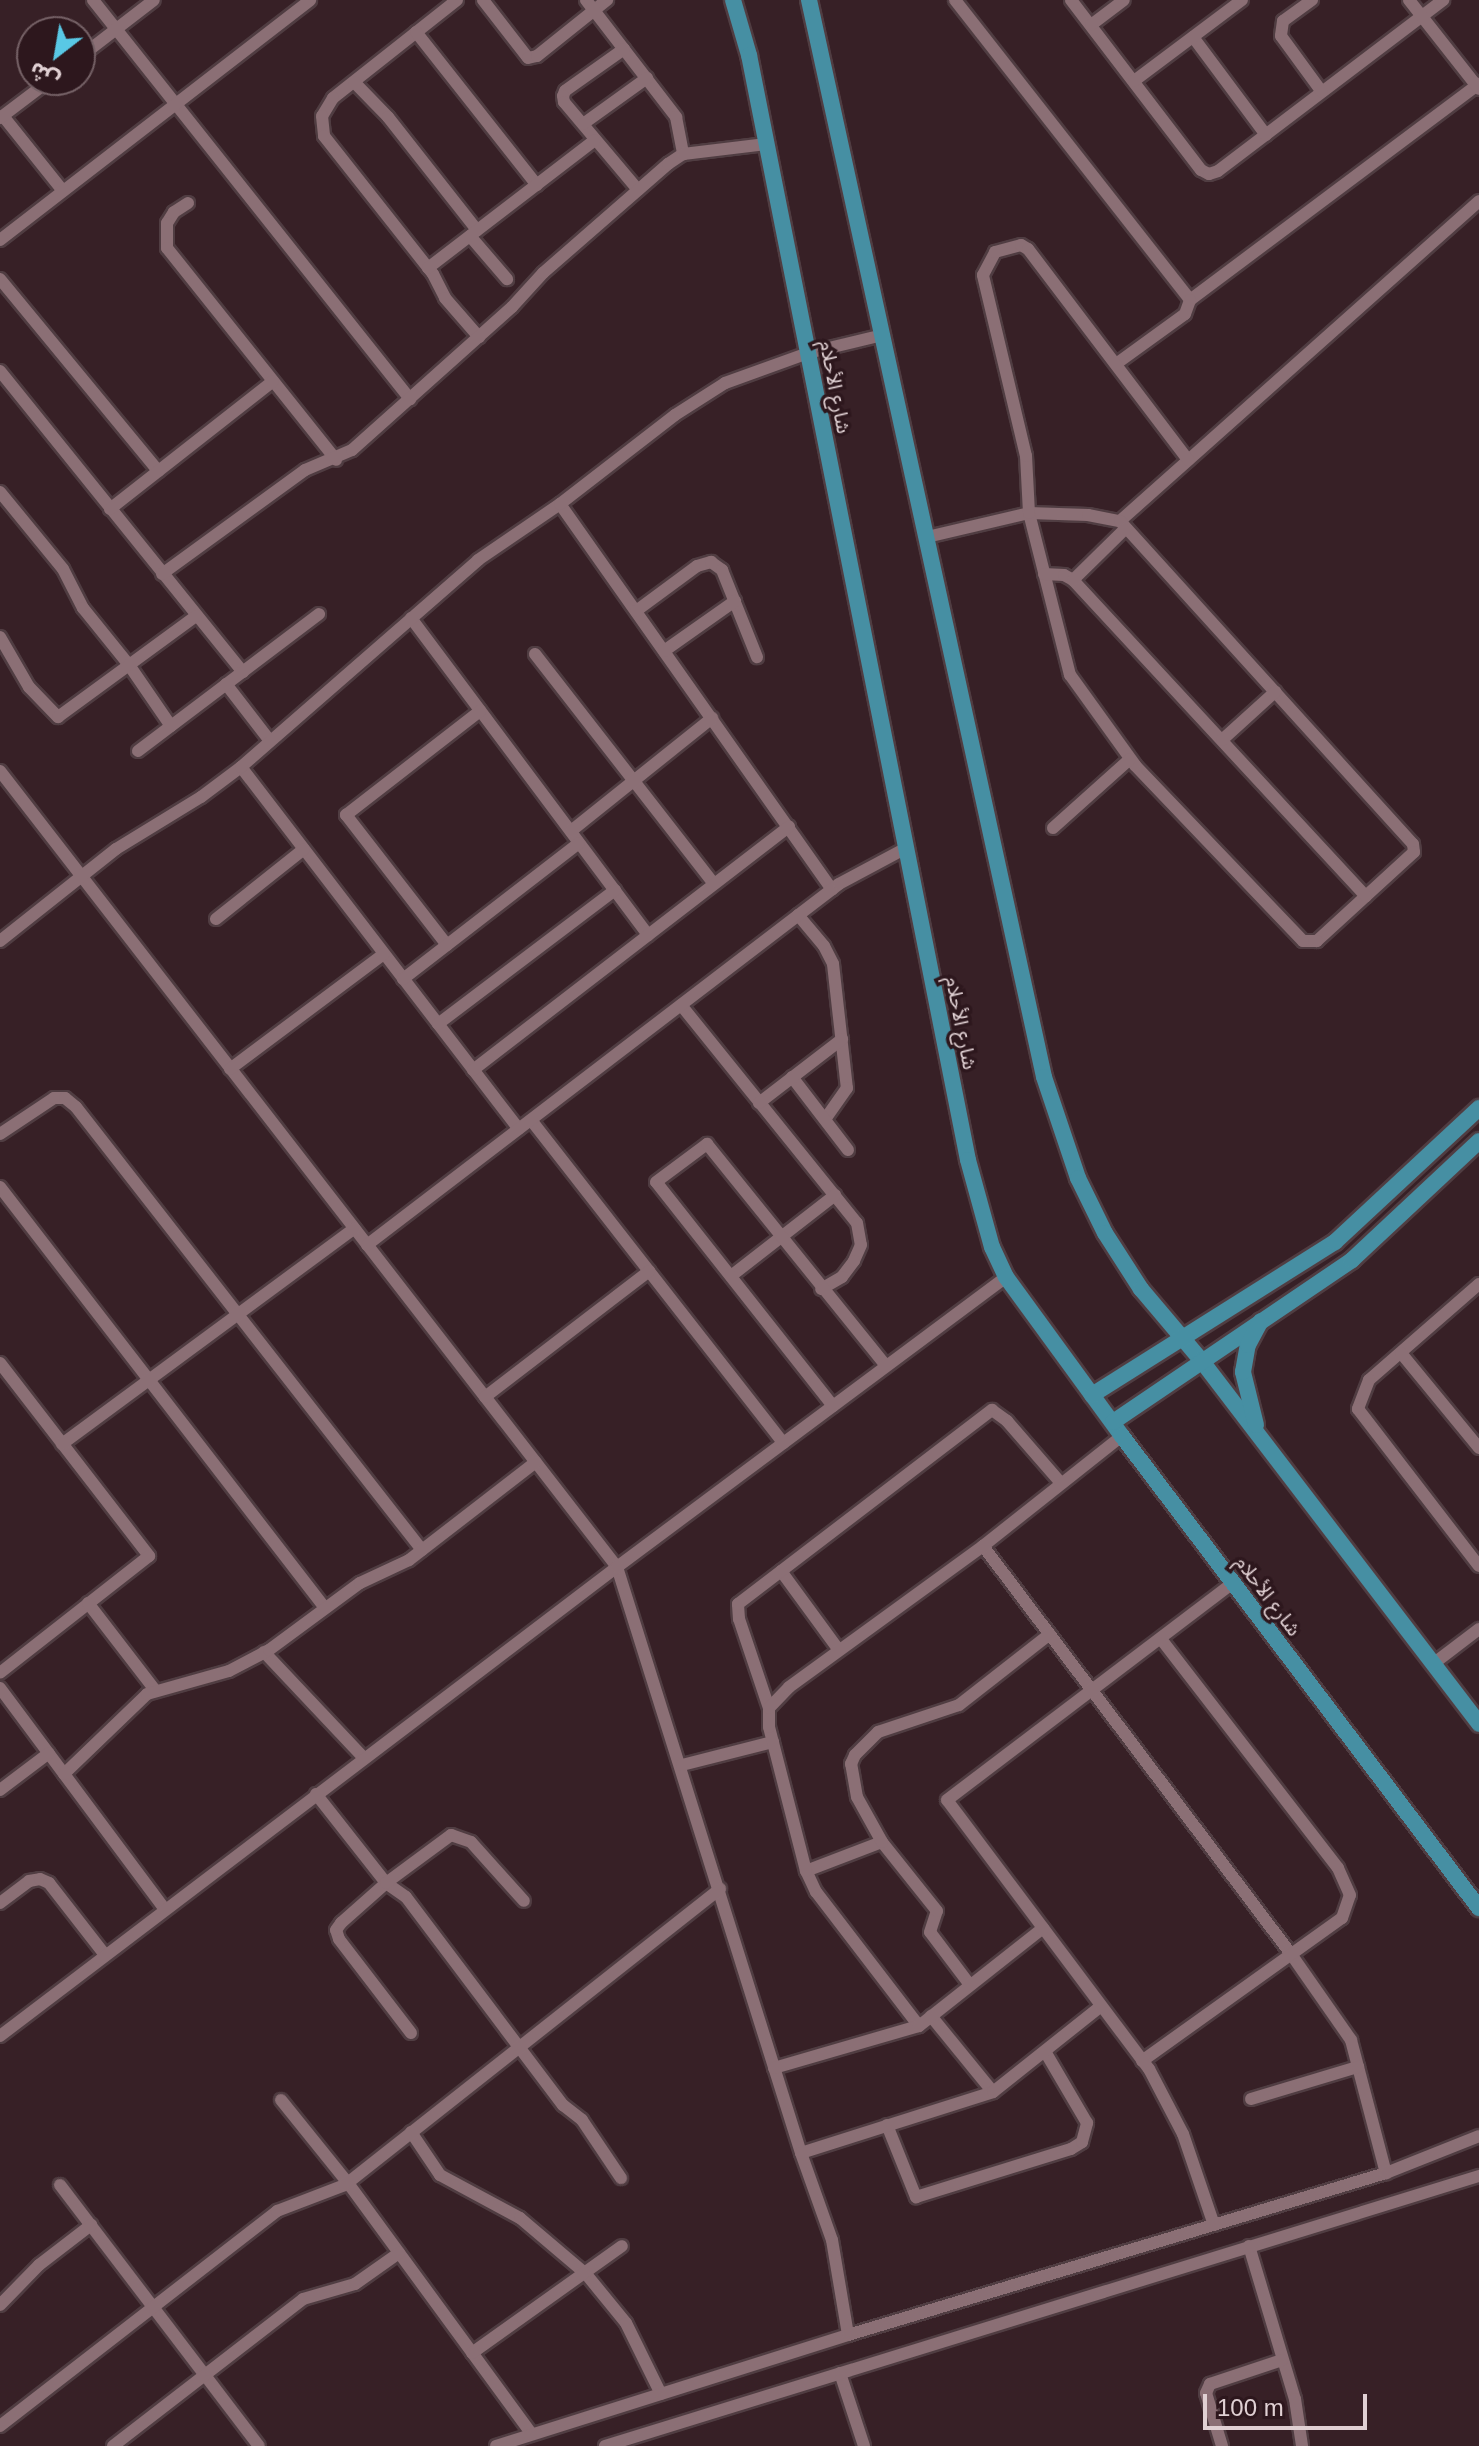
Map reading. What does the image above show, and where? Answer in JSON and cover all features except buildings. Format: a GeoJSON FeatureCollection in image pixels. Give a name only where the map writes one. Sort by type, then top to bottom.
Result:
{"type":"FeatureCollection","features":[{"type":"Feature","properties":{"kind":"main road","name":"شارع الأحلام"},"geometry":{"type":"LineString","coordinates":[[733,0],[749,55],[968,1160],[983,1220],[1006,1277],[1479,1908]]}},
{"type":"Feature","properties":{"kind":"main road"},"geometry":{"type":"LineString","coordinates":[[809,0],[1044,1077],[1078,1178],[1105,1233],[1141,1289],[1201,1360],[1479,1724]]}},
{"type":"Feature","properties":{"kind":"main road"},"geometry":{"type":"LineString","coordinates":[[1092,1395],[1335,1242],[1479,1108]]}},
{"type":"Feature","properties":{"kind":"main road"},"geometry":{"type":"LineString","coordinates":[[1117,1429],[1201,1360],[1352,1260],[1479,1141]]}},
{"type":"Feature","properties":{"kind":"main road"},"geometry":{"type":"LineString","coordinates":[[1408,1175],[1423,1193]]}},
{"type":"Feature","properties":{"kind":"main road"},"geometry":{"type":"LineString","coordinates":[[1260,1438],[1243,1372],[1248,1345],[1262,1319]]}},
{"type":"Feature","properties":{"kind":"street"},"geometry":{"type":"LineString","coordinates":[[93,0],[410,399]]}},
{"type":"Feature","properties":{"kind":"street"},"geometry":{"type":"LineString","coordinates":[[96,45],[154,0]]}},
{"type":"Feature","properties":{"kind":"street"},"geometry":{"type":"LineString","coordinates":[[0,240],[310,0]]}},
{"type":"Feature","properties":{"kind":"street"},"geometry":{"type":"LineString","coordinates":[[457,0],[333,98],[322,116],[324,136],[428,268],[445,298],[479,337]]}},
{"type":"Feature","properties":{"kind":"street"},"geometry":{"type":"LineString","coordinates":[[483,0],[528,58],[537,56],[590,5],[607,0]]}},
{"type":"Feature","properties":{"kind":"street"},"geometry":{"type":"LineString","coordinates":[[955,0],[1190,300]]}},
{"type":"Feature","properties":{"kind":"street"},"geometry":{"type":"LineString","coordinates":[[1071,0],[1201,170],[1209,174],[1218,171],[1443,0]]}},
{"type":"Feature","properties":{"kind":"street"},"geometry":{"type":"LineString","coordinates":[[1091,25],[1124,0]]}},
{"type":"Feature","properties":{"kind":"street"},"geometry":{"type":"LineString","coordinates":[[1134,81],[1242,0]]}},
{"type":"Feature","properties":{"kind":"street"},"geometry":{"type":"LineString","coordinates":[[1312,0],[1283,21],[1281,36],[1322,92]]}},
{"type":"Feature","properties":{"kind":"street"},"geometry":{"type":"LineString","coordinates":[[1116,364],[1185,314],[1190,300],[1478,86],[1409,0]]}},
{"type":"Feature","properties":{"kind":"street"},"geometry":{"type":"LineString","coordinates":[[590,5],[676,117],[683,154]]}},
{"type":"Feature","properties":{"kind":"street"},"geometry":{"type":"LineString","coordinates":[[416,32],[537,185]]}},
{"type":"Feature","properties":{"kind":"street"},"geometry":{"type":"LineString","coordinates":[[1193,37],[1266,135]]}},
{"type":"Feature","properties":{"kind":"street"},"geometry":{"type":"LineString","coordinates":[[624,49],[565,91],[564,102],[638,190]]}},
{"type":"Feature","properties":{"kind":"street"},"geometry":{"type":"LineString","coordinates":[[583,124],[647,78]]}},
{"type":"Feature","properties":{"kind":"street"},"geometry":{"type":"LineString","coordinates":[[354,82],[388,117],[507,279]]}},
{"type":"Feature","properties":{"kind":"street"},"geometry":{"type":"LineString","coordinates":[[29,96],[2,117],[63,191]]}},
{"type":"Feature","properties":{"kind":"street"},"geometry":{"type":"LineString","coordinates":[[428,268],[595,140]]}},
{"type":"Feature","properties":{"kind":"street"},"geometry":{"type":"LineString","coordinates":[[162,574],[305,470],[336,460],[352,450],[479,337],[543,273],[683,154],[766,144]]}},
{"type":"Feature","properties":{"kind":"street"},"geometry":{"type":"LineString","coordinates":[[1073,580],[1123,524],[1188,460],[1479,201]]}},
{"type":"Feature","properties":{"kind":"street"},"geometry":{"type":"LineString","coordinates":[[188,203],[167,223],[167,248],[336,460]]}},
{"type":"Feature","properties":{"kind":"street"},"geometry":{"type":"LineString","coordinates":[[927,537],[1029,513],[1088,515],[1123,524],[1413,844],[1414,852],[1317,941],[1303,941],[1130,759],[1070,675],[1029,513],[1026,456],[983,275],[995,252],[1021,245],[1028,249],[1188,460]]}},
{"type":"Feature","properties":{"kind":"street"},"geometry":{"type":"LineString","coordinates":[[0,279],[158,471]]}},
{"type":"Feature","properties":{"kind":"street"},"geometry":{"type":"LineString","coordinates":[[0,941],[116,849],[201,797],[241,767],[478,560],[560,504],[675,415],[725,383],[808,353],[883,335]]}},
{"type":"Feature","properties":{"kind":"street"},"geometry":{"type":"LineString","coordinates":[[0,371],[243,672]]}},
{"type":"Feature","properties":{"kind":"street"},"geometry":{"type":"LineString","coordinates":[[110,509],[273,381]]}},
{"type":"Feature","properties":{"kind":"street"},"geometry":{"type":"LineString","coordinates":[[0,492],[63,569],[83,608],[129,665],[171,726]]}},
{"type":"Feature","properties":{"kind":"street"},"geometry":{"type":"LineString","coordinates":[[560,504],[832,890]]}},
{"type":"Feature","properties":{"kind":"street"},"geometry":{"type":"LineString","coordinates":[[636,611],[697,566],[711,562],[722,570],[757,657]]}},
{"type":"Feature","properties":{"kind":"street"},"geometry":{"type":"LineString","coordinates":[[1044,574],[1064,575],[1073,580],[1366,896]]}},
{"type":"Feature","properties":{"kind":"street"},"geometry":{"type":"LineString","coordinates":[[664,651],[735,601]]}},
{"type":"Feature","properties":{"kind":"street"},"geometry":{"type":"LineString","coordinates":[[138,751],[319,614]]}},
{"type":"Feature","properties":{"kind":"street"},"geometry":{"type":"LineString","coordinates":[[0,637],[29,687],[58,717],[196,616]]}},
{"type":"Feature","properties":{"kind":"street"},"geometry":{"type":"LineString","coordinates":[[411,618],[648,935]]}},
{"type":"Feature","properties":{"kind":"street"},"geometry":{"type":"LineString","coordinates":[[535,654],[714,884]]}},
{"type":"Feature","properties":{"kind":"street"},"geometry":{"type":"LineString","coordinates":[[226,684],[270,741]]}},
{"type":"Feature","properties":{"kind":"street"},"geometry":{"type":"LineString","coordinates":[[1222,740],[1275,692]]}},
{"type":"Feature","properties":{"kind":"street"},"geometry":{"type":"LineString","coordinates":[[447,945],[346,815],[480,711]]}},
{"type":"Feature","properties":{"kind":"street"},"geometry":{"type":"LineString","coordinates":[[571,831],[712,718]]}},
{"type":"Feature","properties":{"kind":"street"},"geometry":{"type":"LineString","coordinates":[[1053,828],[1130,759]]}},
{"type":"Feature","properties":{"kind":"street"},"geometry":{"type":"LineString","coordinates":[[241,767],[519,1129]]}},
{"type":"Feature","properties":{"kind":"street"},"geometry":{"type":"LineString","coordinates":[[0,771],[617,1567],[682,1765],[801,2153],[832,2240],[848,2335]]}},
{"type":"Feature","properties":{"kind":"street"},"geometry":{"type":"LineString","coordinates":[[473,1070],[789,827]]}},
{"type":"Feature","properties":{"kind":"street"},"geometry":{"type":"LineString","coordinates":[[403,979],[579,843]]}},
{"type":"Feature","properties":{"kind":"street"},"geometry":{"type":"LineString","coordinates":[[367,1245],[798,915],[832,890],[906,848]]}},
{"type":"Feature","properties":{"kind":"street"},"geometry":{"type":"LineString","coordinates":[[216,919],[304,849]]}},
{"type":"Feature","properties":{"kind":"street"},"geometry":{"type":"LineString","coordinates":[[438,1024],[615,890]]}},
{"type":"Feature","properties":{"kind":"street"},"geometry":{"type":"LineString","coordinates":[[798,915],[824,946],[833,964],[847,1088],[826,1118]]}},
{"type":"Feature","properties":{"kind":"street"},"geometry":{"type":"LineString","coordinates":[[230,1069],[384,954]]}},
{"type":"Feature","properties":{"kind":"street"},"geometry":{"type":"LineString","coordinates":[[681,1005],[857,1223],[861,1245],[842,1277],[821,1289]]}},
{"type":"Feature","properties":{"kind":"street"},"geometry":{"type":"LineString","coordinates":[[759,1103],[842,1039]]}},
{"type":"Feature","properties":{"kind":"street"},"geometry":{"type":"LineString","coordinates":[[792,1077],[848,1150]]}},
{"type":"Feature","properties":{"kind":"street"},"geometry":{"type":"LineString","coordinates":[[0,1134],[54,1098],[65,1098],[76,1107],[422,1550]]}},
{"type":"Feature","properties":{"kind":"street"},"geometry":{"type":"LineString","coordinates":[[531,1120],[783,1443]]}},
{"type":"Feature","properties":{"kind":"street"},"geometry":{"type":"LineString","coordinates":[[833,1406],[656,1182],[707,1144],[886,1366]]}},
{"type":"Feature","properties":{"kind":"street"},"geometry":{"type":"LineString","coordinates":[[0,1187],[325,1608]]}},
{"type":"Feature","properties":{"kind":"street"},"geometry":{"type":"LineString","coordinates":[[731,1276],[835,1195]]}},
{"type":"Feature","properties":{"kind":"street"},"geometry":{"type":"LineString","coordinates":[[62,1444],[354,1229]]}},
{"type":"Feature","properties":{"kind":"street"},"geometry":{"type":"LineString","coordinates":[[485,1397],[649,1271]]}},
{"type":"Feature","properties":{"kind":"street"},"geometry":{"type":"LineString","coordinates":[[0,2036],[316,1794],[1006,1277]]}},
{"type":"Feature","properties":{"kind":"street"},"geometry":{"type":"LineString","coordinates":[[1479,1284],[1369,1380],[1358,1409],[1479,1566]]}},
{"type":"Feature","properties":{"kind":"street"},"geometry":{"type":"LineString","coordinates":[[1401,1353],[1479,1448]]}},
{"type":"Feature","properties":{"kind":"street"},"geometry":{"type":"LineString","coordinates":[[0,1363],[149,1556],[0,1673]]}},
{"type":"Feature","properties":{"kind":"street"},"geometry":{"type":"LineString","coordinates":[[919,2026],[816,1892],[806,1871],[773,1742],[769,1708],[739,1619],[738,1604],[992,1410],[1007,1421],[1060,1482]]}},
{"type":"Feature","properties":{"kind":"street"},"geometry":{"type":"LineString","coordinates":[[769,1708],[789,1687],[838,1649],[983,1546],[1060,1482],[1117,1429]]}},
{"type":"Feature","properties":{"kind":"street"},"geometry":{"type":"LineString","coordinates":[[64,1774],[147,1694],[229,1671],[264,1652],[360,1583],[409,1560],[536,1462]]}},
{"type":"Feature","properties":{"kind":"street"},"geometry":{"type":"LineString","coordinates":[[983,1546],[1291,1954],[1351,2040],[1386,2173]]}},
{"type":"Feature","properties":{"kind":"street"},"geometry":{"type":"LineString","coordinates":[[781,1571],[838,1649]]}},
{"type":"Feature","properties":{"kind":"street"},"geometry":{"type":"LineString","coordinates":[[1214,2225],[1183,2134],[1164,2094],[947,1800],[1233,1583]]}},
{"type":"Feature","properties":{"kind":"street"},"geometry":{"type":"LineString","coordinates":[[88,1603],[155,1690]]}},
{"type":"Feature","properties":{"kind":"street"},"geometry":{"type":"LineString","coordinates":[[1433,1664],[1479,1629]]}},
{"type":"Feature","properties":{"kind":"street"},"geometry":{"type":"LineString","coordinates":[[970,1985],[930,1932],[937,1911],[882,1842],[857,1797],[851,1764],[855,1755],[878,1732],[959,1705],[1050,1634]]}},
{"type":"Feature","properties":{"kind":"street"},"geometry":{"type":"LineString","coordinates":[[1142,2061],[1342,1918],[1350,1895],[1345,1880],[1161,1639]]}},
{"type":"Feature","properties":{"kind":"street"},"geometry":{"type":"LineString","coordinates":[[264,1652],[364,1758]]}},
{"type":"Feature","properties":{"kind":"street"},"geometry":{"type":"LineString","coordinates":[[0,1688],[165,1909]]}},
{"type":"Feature","properties":{"kind":"street"},"geometry":{"type":"LineString","coordinates":[[682,1765],[773,1742]]}},
{"type":"Feature","properties":{"kind":"street"},"geometry":{"type":"LineString","coordinates":[[0,1790],[49,1753]]}},
{"type":"Feature","properties":{"kind":"street"},"geometry":{"type":"LineString","coordinates":[[316,1794],[386,1883],[406,1897],[563,2105],[582,2120],[621,2178]]}},
{"type":"Feature","properties":{"kind":"street"},"geometry":{"type":"LineString","coordinates":[[411,2033],[336,1930],[386,1883],[451,1835],[462,1836],[471,1842],[524,1901]]}},
{"type":"Feature","properties":{"kind":"street"},"geometry":{"type":"LineString","coordinates":[[806,1871],[882,1842]]}},
{"type":"Feature","properties":{"kind":"street"},"geometry":{"type":"LineString","coordinates":[[0,1903],[29,1881],[40,1879],[49,1883],[105,1955]]}},
{"type":"Feature","properties":{"kind":"street"},"geometry":{"type":"LineString","coordinates":[[0,2426],[277,2211],[348,2183],[720,1889]]}},
{"type":"Feature","properties":{"kind":"street"},"geometry":{"type":"LineString","coordinates":[[774,2068],[919,2026],[1043,1928]]}},
{"type":"Feature","properties":{"kind":"street"},"geometry":{"type":"LineString","coordinates":[[801,2153],[993,2092],[1046,2053],[1100,2007]]}},
{"type":"Feature","properties":{"kind":"street"},"geometry":{"type":"LineString","coordinates":[[931,2016],[993,2092]]}},
{"type":"Feature","properties":{"kind":"street"},"geometry":{"type":"LineString","coordinates":[[887,2125],[916,2197],[1071,2149],[1082,2142],[1087,2123],[1046,2053]]}},
{"type":"Feature","properties":{"kind":"street"},"geometry":{"type":"LineString","coordinates":[[1251,2099],[1358,2067]]}},
{"type":"Feature","properties":{"kind":"street"},"geometry":{"type":"LineString","coordinates":[[281,2100],[348,2183],[532,2434]]}},
{"type":"Feature","properties":{"kind":"street"},"geometry":{"type":"LineString","coordinates":[[411,2132],[440,2175],[520,2218],[586,2274],[626,2323],[661,2394]]}},
{"type":"Feature","properties":{"kind":"street"},"geometry":{"type":"LineString","coordinates":[[496,2446],[848,2335],[1386,2173],[1479,2136]]}},
{"type":"Feature","properties":{"kind":"street"},"geometry":{"type":"LineString","coordinates":[[605,2446],[1479,2176]]}},
{"type":"Feature","properties":{"kind":"street"},"geometry":{"type":"LineString","coordinates":[[60,2185],[259,2446]]}},
{"type":"Feature","properties":{"kind":"street"},"geometry":{"type":"LineString","coordinates":[[0,2305],[39,2265],[91,2225]]}},
{"type":"Feature","properties":{"kind":"street"},"geometry":{"type":"LineString","coordinates":[[472,2353],[622,2246]]}},
{"type":"Feature","properties":{"kind":"street"},"geometry":{"type":"LineString","coordinates":[[1249,2246],[1295,2399],[1302,2446]]}},
{"type":"Feature","properties":{"kind":"street"},"geometry":{"type":"LineString","coordinates":[[113,2446],[303,2299],[355,2284],[399,2253]]}},
{"type":"Feature","properties":{"kind":"street"},"geometry":{"type":"LineString","coordinates":[[1222,2446],[1206,2393],[1210,2384],[1282,2360]]}},
{"type":"Feature","properties":{"kind":"street"},"geometry":{"type":"LineString","coordinates":[[840,2373],[864,2446]]}}]}
